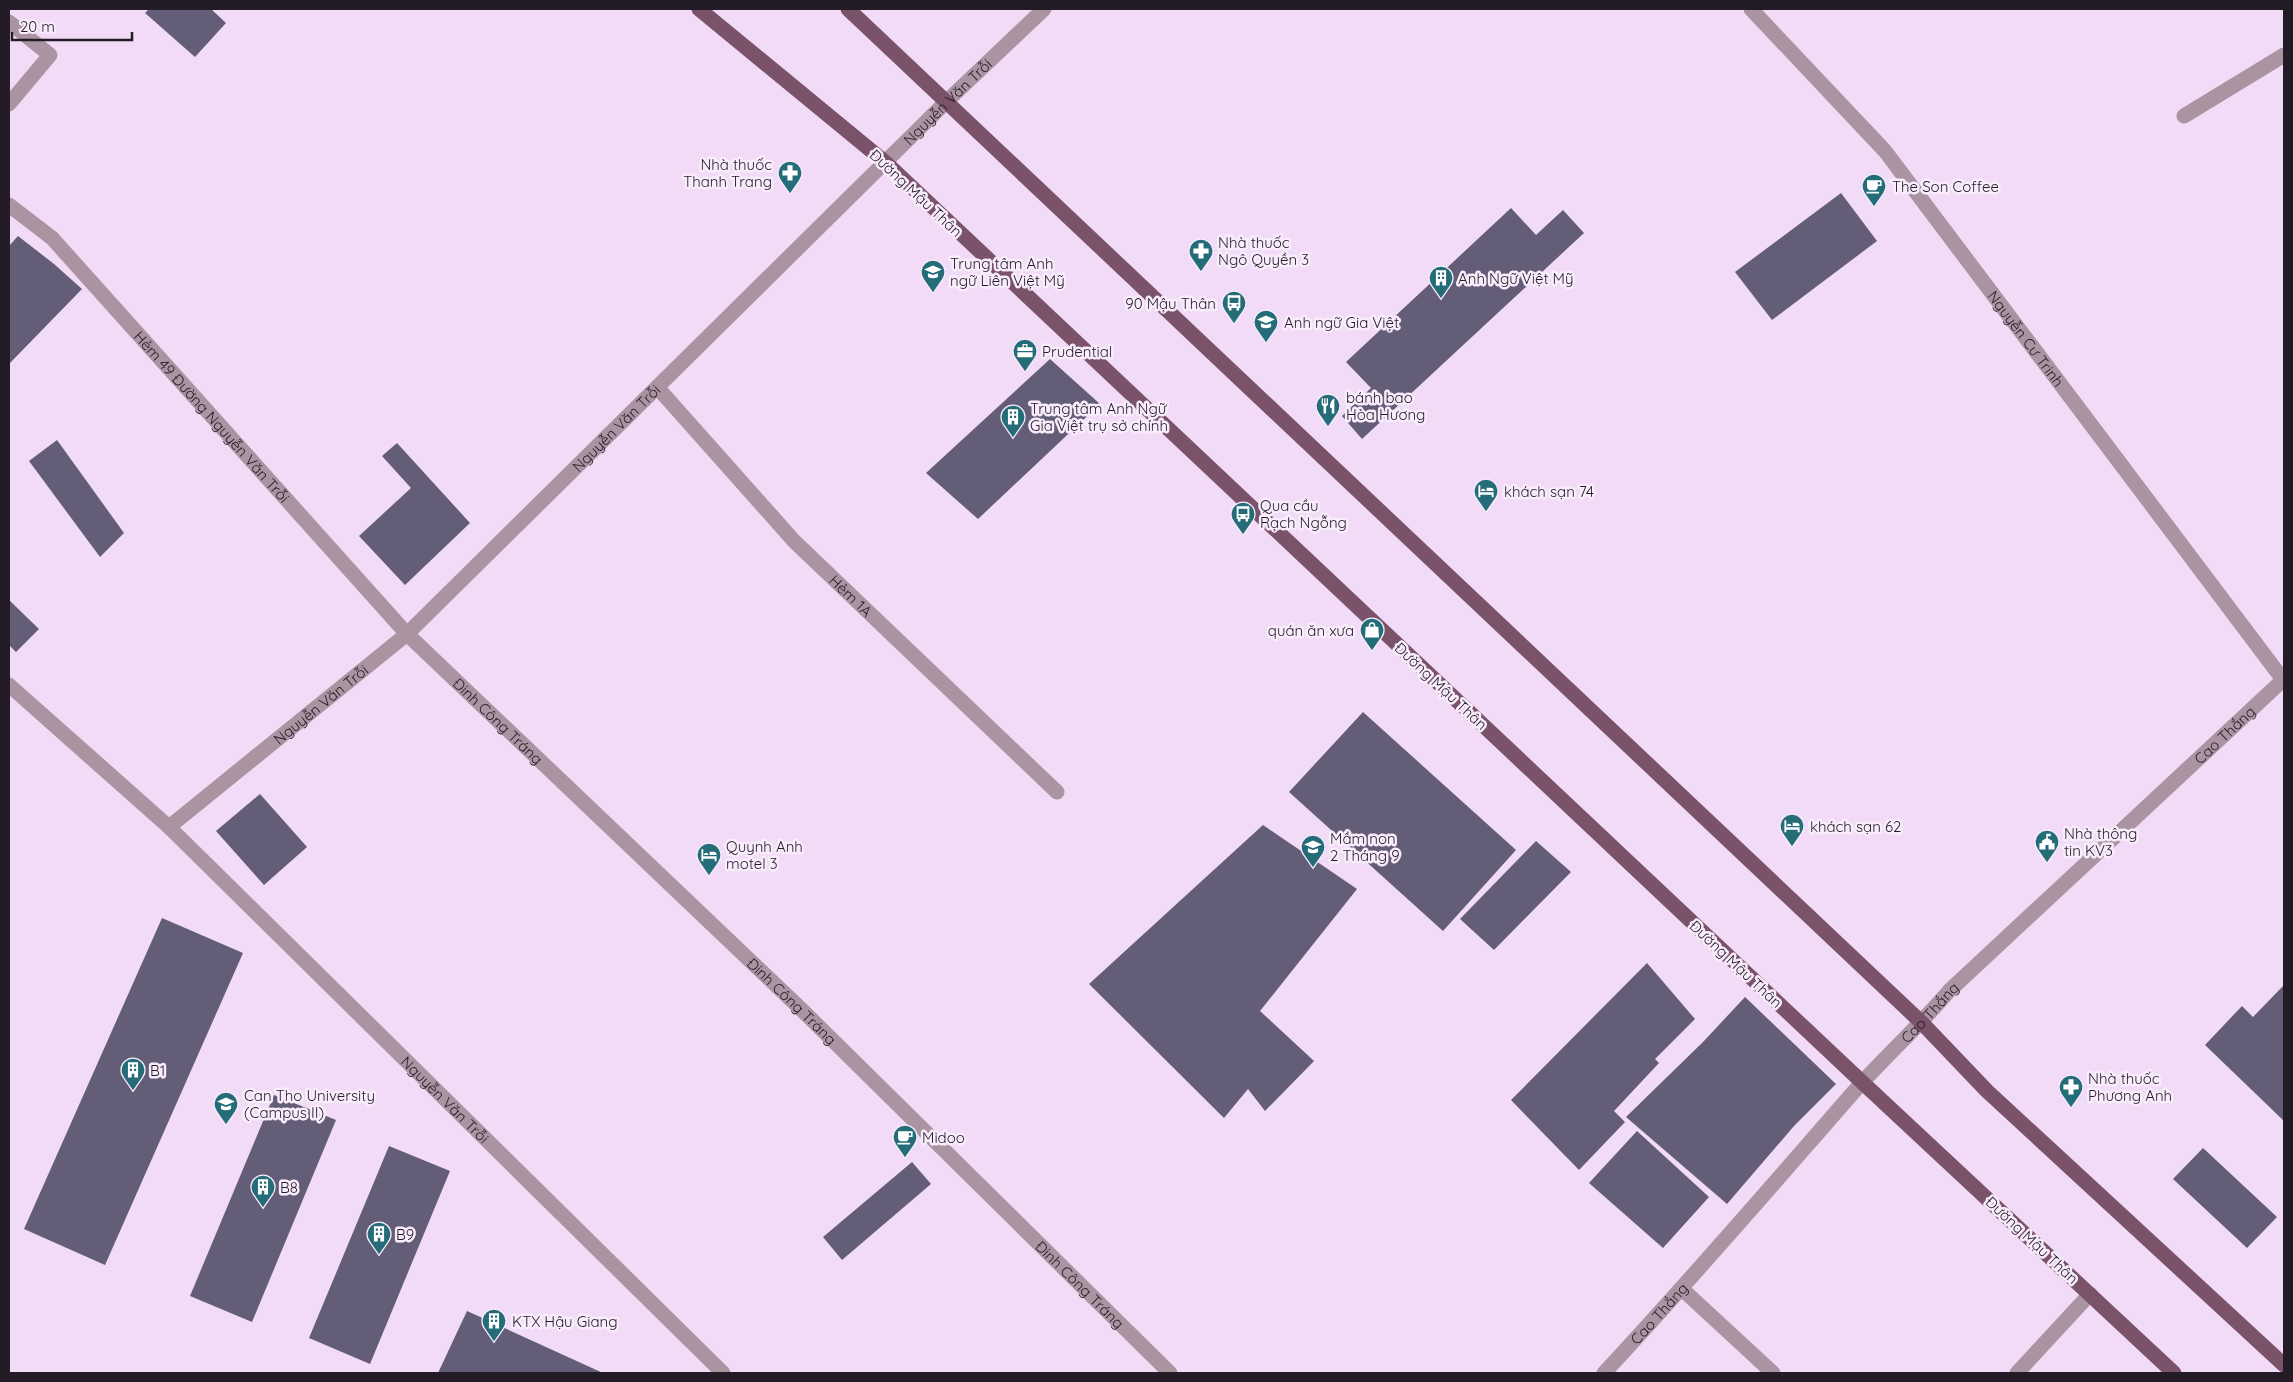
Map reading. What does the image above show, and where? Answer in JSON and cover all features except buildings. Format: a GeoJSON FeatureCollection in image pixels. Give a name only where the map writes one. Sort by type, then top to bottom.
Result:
{"type":"FeatureCollection","features":[{"type":"Feature","properties":{"kind":"main road","name":"Đường Mậu Thân"},"geometry":{"type":"LineString","coordinates":[[699,9],[885,162],[1862,1083],[2174,1373]]}},
{"type":"Feature","properties":{"kind":"main road"},"geometry":{"type":"LineString","coordinates":[[848,9],[1922,1023],[1987,1091],[2284,1365]]}},
{"type":"Feature","properties":{"kind":"street","name":"Nguyễn Văn Trỗi"},"geometry":{"type":"LineString","coordinates":[[170,827],[407,634],[947,101],[1044,9]]}},
{"type":"Feature","properties":{"kind":"street","name":"Nguyễn Cư Trinh"},"geometry":{"type":"LineString","coordinates":[[1751,9],[1884,152],[2284,680]]}},
{"type":"Feature","properties":{"kind":"street"},"geometry":{"type":"LineString","coordinates":[[9,22],[50,55],[9,104]]}},
{"type":"Feature","properties":{"kind":"street"},"geometry":{"type":"LineString","coordinates":[[2184,116],[2284,55]]}},
{"type":"Feature","properties":{"kind":"street","name":"Hẻm 49 Đường Nguyễn Văn Trỗi"},"geometry":{"type":"LineString","coordinates":[[9,205],[52,238],[407,634]]}},
{"type":"Feature","properties":{"kind":"street","name":"Hẻm 1A"},"geometry":{"type":"LineString","coordinates":[[656,387],[794,541],[1057,792]]}},
{"type":"Feature","properties":{"kind":"street","name":"Đinh Công Tráng"},"geometry":{"type":"LineString","coordinates":[[407,634],[810,1018],[1170,1373]]}},
{"type":"Feature","properties":{"kind":"street","name":"Cao Thắng"},"geometry":{"type":"LineString","coordinates":[[1604,1373],[1682,1289],[1862,1083],[1922,1023],[1949,991],[2284,680]]}},
{"type":"Feature","properties":{"kind":"street","name":"Nguyễn Văn Trỗi"},"geometry":{"type":"LineString","coordinates":[[9,685],[170,827],[723,1373]]}},
{"type":"Feature","properties":{"kind":"street"},"geometry":{"type":"LineString","coordinates":[[1682,1289],[1773,1373]]}},
{"type":"Feature","properties":{"kind":"street"},"geometry":{"type":"LineString","coordinates":[[2017,1373],[2090,1294]]}},
{"type":"Feature","properties":{"kind":"place","name":"Nhà thuốc Thanh Trang"},"geometry":{"type":"Point","coordinates":[790,194]}},
{"type":"Feature","properties":{"kind":"place","name":"The Son Coffee"},"geometry":{"type":"Point","coordinates":[1874,207]}},
{"type":"Feature","properties":{"kind":"place","name":"Nhà thuốc Ngô Quyền 3"},"geometry":{"type":"Point","coordinates":[1201,272]}},
{"type":"Feature","properties":{"kind":"place","name":"Trung tâm Anh ngữ Liên Việt Mỹ"},"geometry":{"type":"Point","coordinates":[933,293]}},
{"type":"Feature","properties":{"kind":"place","name":"Anh Ngữ Việt Mỹ"},"geometry":{"type":"Point","coordinates":[1441,299]}},
{"type":"Feature","properties":{"kind":"place","name":"90 Mậu Thân"},"geometry":{"type":"Point","coordinates":[1234,324]}},
{"type":"Feature","properties":{"kind":"place","name":"Anh ngữ Gia Việt"},"geometry":{"type":"Point","coordinates":[1266,343]}},
{"type":"Feature","properties":{"kind":"place","name":"Prudential"},"geometry":{"type":"Point","coordinates":[1025,372]}},
{"type":"Feature","properties":{"kind":"place","name":"bánh bao Hòa Hương"},"geometry":{"type":"Point","coordinates":[1328,427]}},
{"type":"Feature","properties":{"kind":"place","name":"Trung tâm Anh Ngữ Gia Việt trụ sở chính"},"geometry":{"type":"Point","coordinates":[1013,438]}},
{"type":"Feature","properties":{"kind":"place","name":"khách sạn 74"},"geometry":{"type":"Point","coordinates":[1486,512]}},
{"type":"Feature","properties":{"kind":"place","name":"Qua cầu Rạch Ngỗng"},"geometry":{"type":"Point","coordinates":[1243,535]}},
{"type":"Feature","properties":{"kind":"place","name":"quán ăn xưa"},"geometry":{"type":"Point","coordinates":[1372,651]}},
{"type":"Feature","properties":{"kind":"place","name":"khách sạn 62"},"geometry":{"type":"Point","coordinates":[1792,847]}},
{"type":"Feature","properties":{"kind":"place","name":"Nhà thông tin KV3"},"geometry":{"type":"Point","coordinates":[2047,863]}},
{"type":"Feature","properties":{"kind":"place","name":"Mầm non 2 Tháng 9"},"geometry":{"type":"Point","coordinates":[1313,868]}},
{"type":"Feature","properties":{"kind":"place","name":"Quynh Anh motel 3"},"geometry":{"type":"Point","coordinates":[709,876]}},
{"type":"Feature","properties":{"kind":"place","name":"B1"},"geometry":{"type":"Point","coordinates":[133,1091]}},
{"type":"Feature","properties":{"kind":"place","name":"Nhà thuốc Phương Anh"},"geometry":{"type":"Point","coordinates":[2071,1108]}},
{"type":"Feature","properties":{"kind":"place","name":"Can Tho University (Campus II)"},"geometry":{"type":"Point","coordinates":[226,1125]}},
{"type":"Feature","properties":{"kind":"place","name":"Midoo"},"geometry":{"type":"Point","coordinates":[905,1158]}},
{"type":"Feature","properties":{"kind":"place","name":"B8"},"geometry":{"type":"Point","coordinates":[263,1208]}},
{"type":"Feature","properties":{"kind":"place","name":"B9"},"geometry":{"type":"Point","coordinates":[379,1255]}},
{"type":"Feature","properties":{"kind":"place","name":"KTX Hậu Giang"},"geometry":{"type":"Point","coordinates":[494,1342]}}]}
